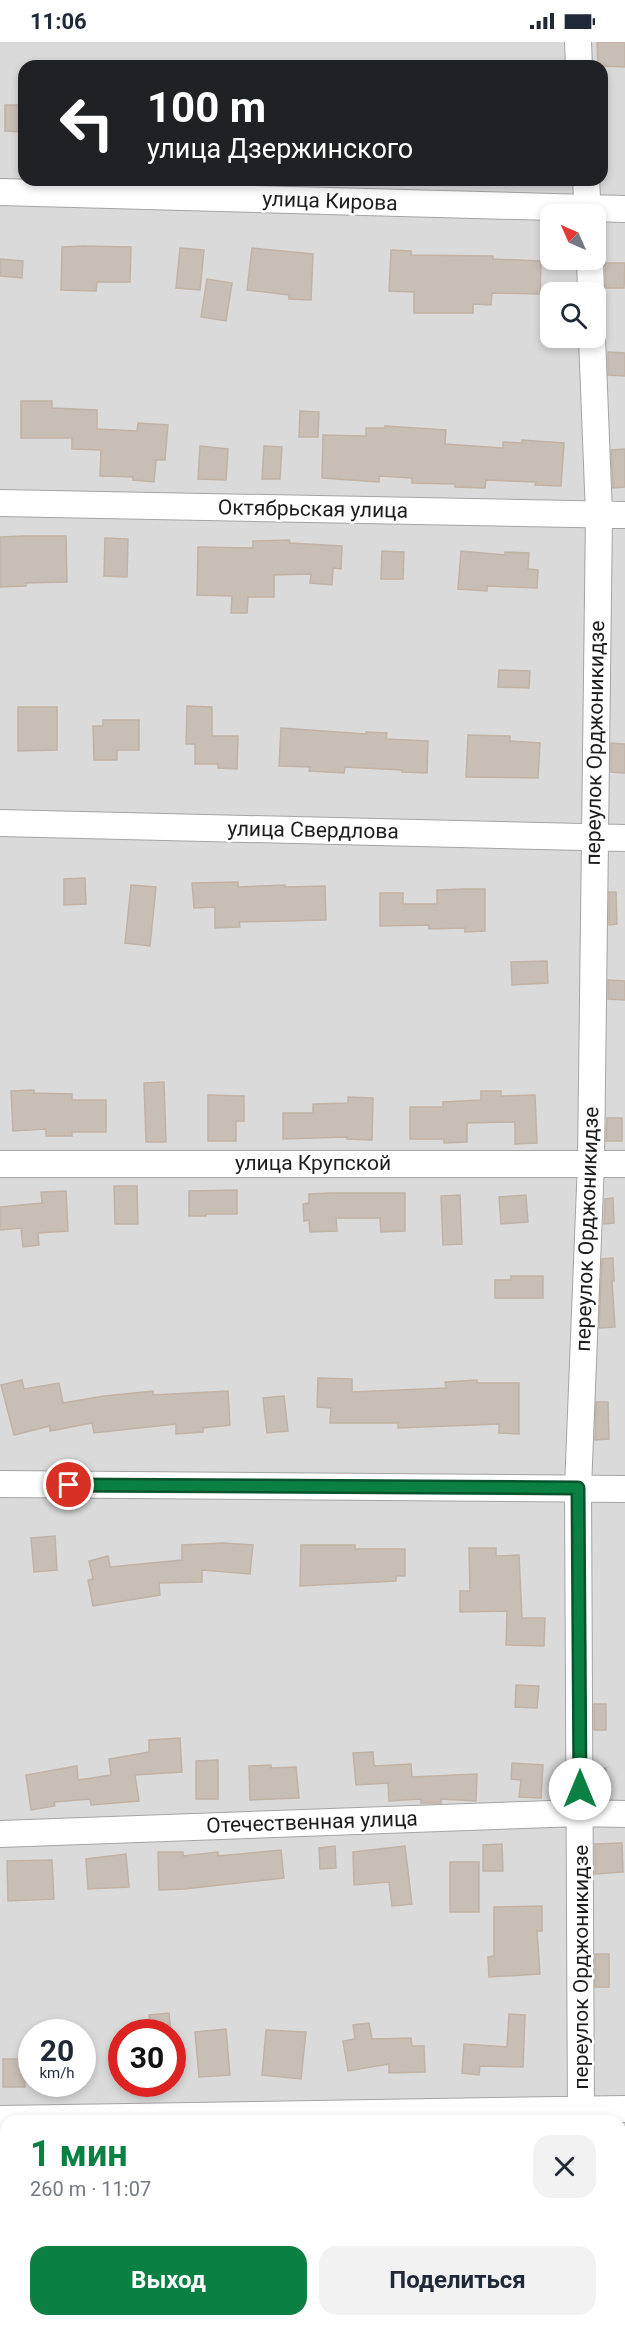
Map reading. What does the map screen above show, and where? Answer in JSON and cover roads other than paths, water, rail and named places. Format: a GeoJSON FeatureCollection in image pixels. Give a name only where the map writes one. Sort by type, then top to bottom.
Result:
{"type":"FeatureCollection","features":[{"type":"Feature","properties":{"kind":"street"},"geometry":{"type":"LineString","coordinates":[[578,42],[579,60]]}},
{"type":"Feature","properties":{"kind":"street"},"geometry":{"type":"LineString","coordinates":[[586,186],[588,204]]}},
{"type":"Feature","properties":{"kind":"street","name":"улица Кирова"},"geometry":{"type":"LineString","coordinates":[[0,192],[540,209]]}},
{"type":"Feature","properties":{"kind":"street","name":"улица Кирова"},"geometry":{"type":"LineString","coordinates":[[606,210],[625,209]]}},
{"type":"Feature","properties":{"kind":"street","name":"переулок Орджоникидзе"},"geometry":{"type":"LineString","coordinates":[[581,2115],[578,1488],[591,1162],[598,514],[592,348]]}},
{"type":"Feature","properties":{"kind":"street","name":"Октябрьская улица"},"geometry":{"type":"LineString","coordinates":[[0,503],[625,515]]}},
{"type":"Feature","properties":{"kind":"street","name":"улица Свердлова"},"geometry":{"type":"LineString","coordinates":[[0,823],[625,838]]}},
{"type":"Feature","properties":{"kind":"street","name":"улица Крупской"},"geometry":{"type":"LineString","coordinates":[[0,1164],[591,1162],[625,1164]]}},
{"type":"Feature","properties":{"kind":"street"},"geometry":{"type":"LineString","coordinates":[[0,1484],[625,1489]]}},
{"type":"Feature","properties":{"kind":"street","name":"Отечественная улица"},"geometry":{"type":"LineString","coordinates":[[0,1834],[580,1812],[625,1814]]}},
{"type":"Feature","properties":{"kind":"street"},"geometry":{"type":"LineString","coordinates":[[581,2115],[625,2109]]}}]}
